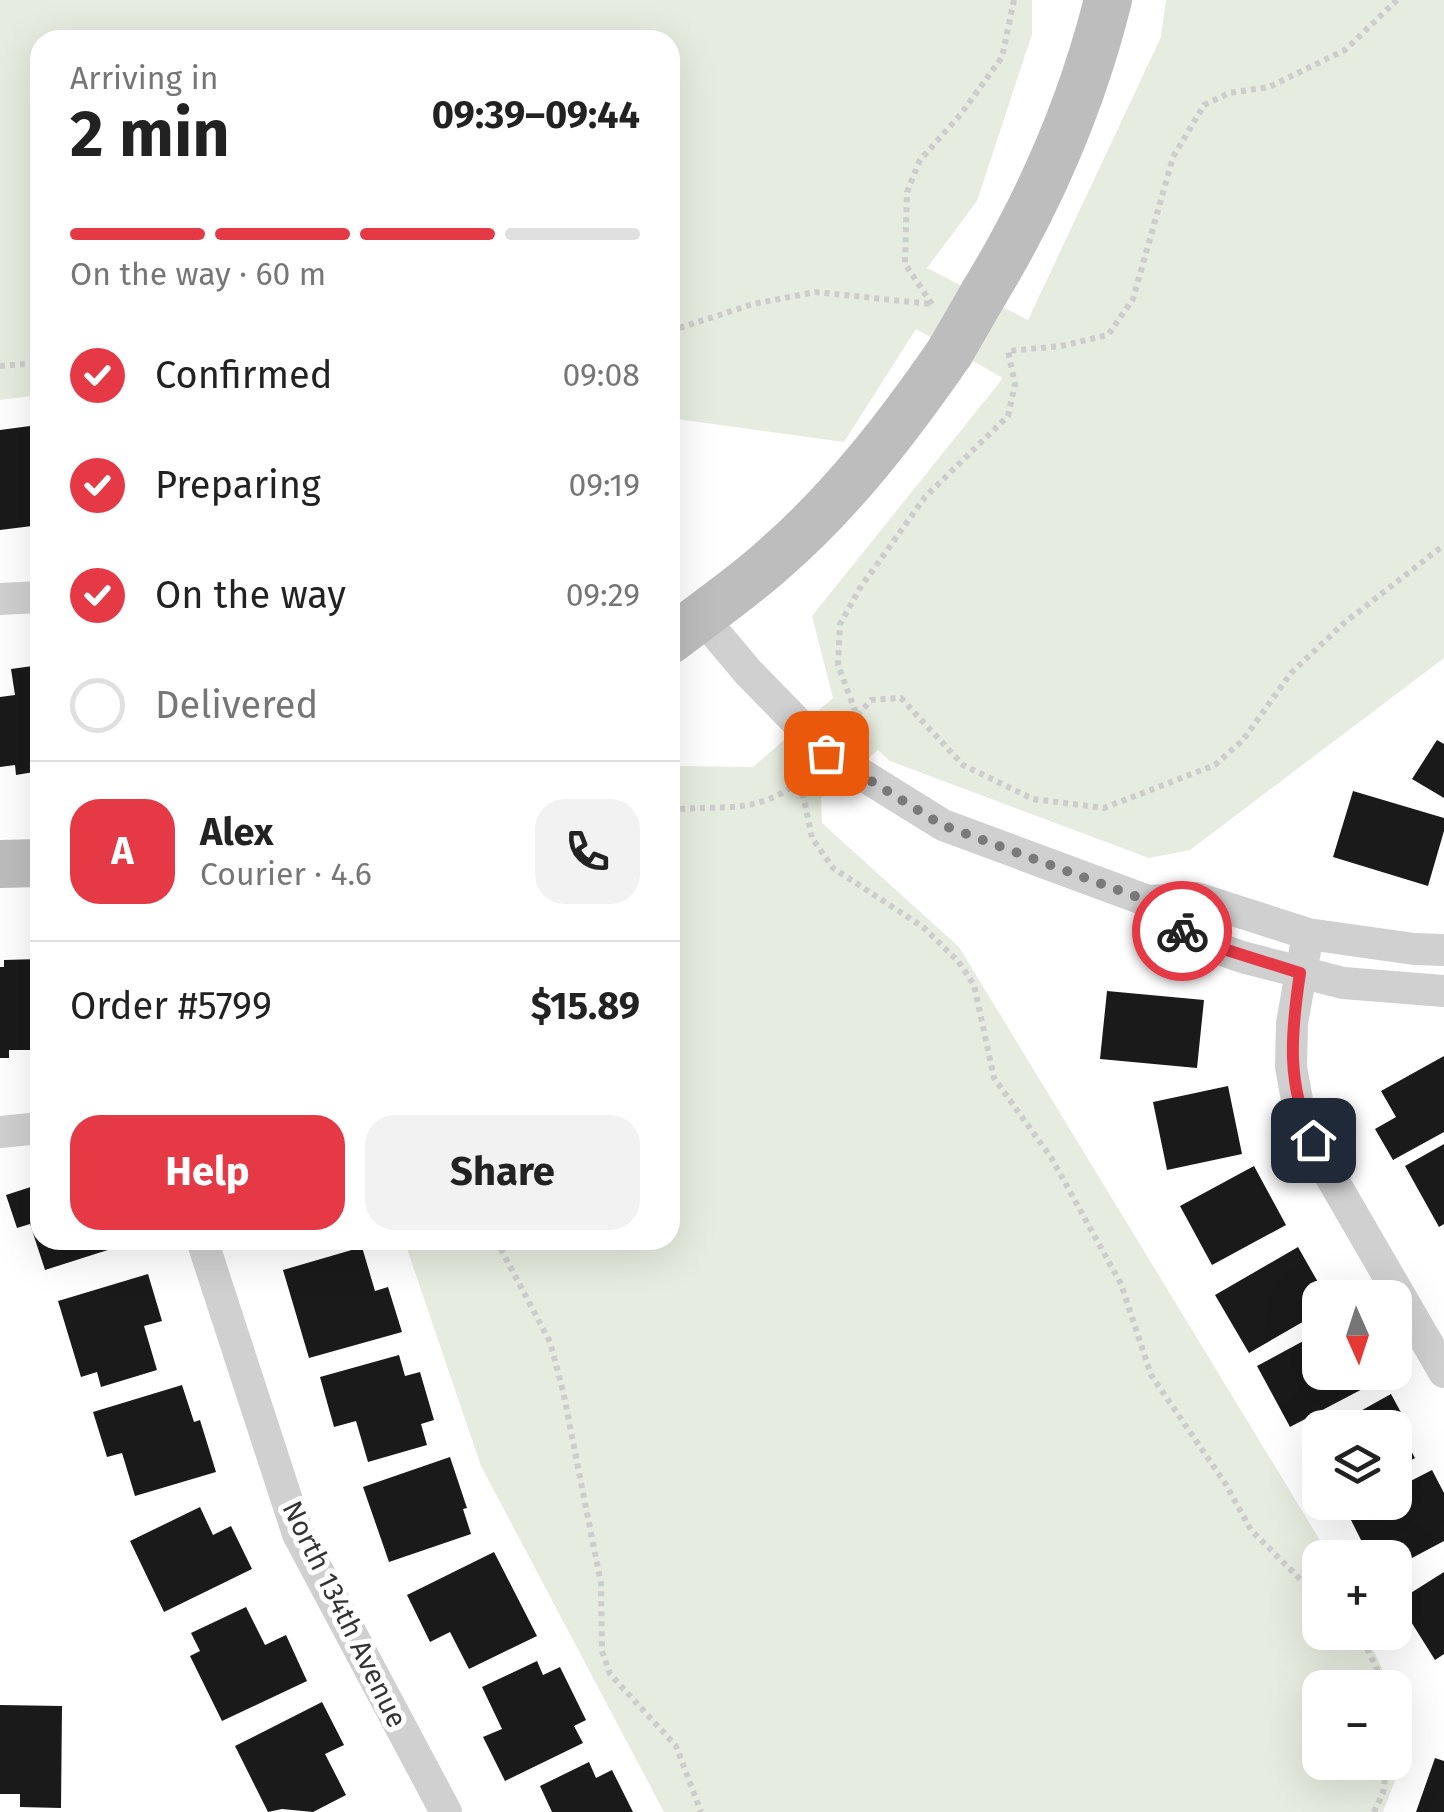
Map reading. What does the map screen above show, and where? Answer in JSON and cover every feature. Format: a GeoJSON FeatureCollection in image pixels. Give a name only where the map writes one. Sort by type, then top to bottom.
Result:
{"type":"FeatureCollection","features":[{"type":"Feature","properties":{"kind":"street"},"geometry":{"type":"LineString","coordinates":[[1108,0],[1093,61],[1061,146],[1014,245],[950,352],[858,473],[776,558],[685,628],[826,753],[942,825],[1148,901],[1192,939],[1344,983],[1444,991]]}},
{"type":"Feature","properties":{"kind":"street"},"geometry":{"type":"LineString","coordinates":[[0,599],[30,598]]}},
{"type":"Feature","properties":{"kind":"street"},"geometry":{"type":"LineString","coordinates":[[0,864],[30,863]]}},
{"type":"Feature","properties":{"kind":"street"},"geometry":{"type":"LineString","coordinates":[[1148,901],[1196,898],[1308,934],[1444,950]]}},
{"type":"Feature","properties":{"kind":"street"},"geometry":{"type":"LineString","coordinates":[[1308,934],[1291,1067],[1299,1111],[1327,1170],[1444,1372]]}},
{"type":"Feature","properties":{"kind":"street"},"geometry":{"type":"LineString","coordinates":[[0,1132],[30,1129]]}},
{"type":"Feature","properties":{"kind":"street","name":"North 134th Avenue"},"geometry":{"type":"LineString","coordinates":[[205,1250],[298,1534],[446,1812]]}},
{"type":"Feature","properties":{"kind":"path"},"geometry":{"type":"LineString","coordinates":[[680,327],[753,304],[815,292],[932,304],[905,264],[907,192],[920,160],[961,114],[1002,56],[1014,0]]}},
{"type":"Feature","properties":{"kind":"path"},"geometry":{"type":"LineString","coordinates":[[1397,0],[1345,50],[1269,87],[1229,93],[1204,105],[1172,157],[1133,298],[1108,334],[1061,346],[1008,351],[1014,384],[1008,416],[925,498],[860,588],[840,624],[838,665],[857,716],[871,700],[901,698],[963,766],[1033,799],[1104,808],[1214,765],[1243,740],[1291,672],[1344,623],[1394,588],[1444,544]]}},
{"type":"Feature","properties":{"kind":"path"},"geometry":{"type":"LineString","coordinates":[[0,366],[30,364]]}},
{"type":"Feature","properties":{"kind":"path"},"geometry":{"type":"LineString","coordinates":[[680,809],[749,806],[778,799],[800,780],[812,838],[833,868],[923,927],[958,960],[974,985],[994,1078],[1052,1160],[1121,1284],[1150,1375],[1225,1483],[1251,1530],[1302,1581]]}},
{"type":"Feature","properties":{"kind":"path"},"geometry":{"type":"LineString","coordinates":[[501,1250],[550,1342],[563,1392],[601,1584],[602,1652],[610,1674],[676,1746],[702,1812]]}},
{"type":"Feature","properties":{"kind":"path"},"geometry":{"type":"LineString","coordinates":[[1374,1812],[1385,1780]]}},
{"type":"Feature","properties":{"kind":"shaded area"},"geometry":{"type":"Polygon","coordinates":[[[0,0],[1032,0],[1032,34],[977,201],[927,268],[1028,320],[1161,37],[1166,0],[1444,0],[1444,658],[1190,850],[1149,858],[890,761],[878,750],[821,798],[822,823],[959,947],[1302,1511],[1302,1520],[1308,1520],[1318,1537],[1320,1540],[1302,1540],[1302,1650],[1373,1650],[1383,1670],[1302,1670],[1302,1780],[1395,1780],[1383,1812],[664,1812],[481,1466],[407,1250],[680,1250],[680,766],[753,767],[833,698],[812,616],[1003,378],[916,329],[844,442],[680,419],[680,30],[30,30],[30,396],[0,400],[0,0]]]}},
{"type":"Feature","properties":{"kind":"building"},"geometry":{"type":"Polygon","coordinates":[[[30,426],[30,526],[0,530],[0,430],[30,426]]]}},
{"type":"Feature","properties":{"kind":"building"},"geometry":{"type":"Polygon","coordinates":[[[30,666],[30,773],[16,775],[15,765],[0,767],[0,697],[15,695],[11,669],[30,666]]]}},
{"type":"Feature","properties":{"kind":"building"},"geometry":{"type":"Polygon","coordinates":[[[1437,740],[1444,744],[1444,798],[1412,779],[1437,740]]]}},
{"type":"Feature","properties":{"kind":"building"},"geometry":{"type":"Polygon","coordinates":[[[1353,791],[1444,818],[1428,886],[1333,857],[1353,791]]]}},
{"type":"Feature","properties":{"kind":"building"},"geometry":{"type":"Polygon","coordinates":[[[30,959],[30,1050],[9,1050],[9,1058],[0,1058],[0,967],[4,967],[4,960],[30,959]]]}},
{"type":"Feature","properties":{"kind":"building"},"geometry":{"type":"Polygon","coordinates":[[[1107,991],[1204,1000],[1197,1068],[1100,1059],[1107,991]]]}},
{"type":"Feature","properties":{"kind":"building"},"geometry":{"type":"Polygon","coordinates":[[[1444,1056],[1444,1132],[1393,1160],[1375,1129],[1396,1117],[1381,1091],[1444,1056]]]}},
{"type":"Feature","properties":{"kind":"building"},"geometry":{"type":"Polygon","coordinates":[[[1228,1086],[1242,1154],[1167,1170],[1153,1102],[1228,1086]]]}},
{"type":"Feature","properties":{"kind":"building"},"geometry":{"type":"Polygon","coordinates":[[[1444,1144],[1444,1224],[1439,1227],[1405,1166],[1444,1144]]]}},
{"type":"Feature","properties":{"kind":"building"},"geometry":{"type":"Polygon","coordinates":[[[1254,1166],[1286,1225],[1212,1265],[1180,1206],[1254,1166]]]}},
{"type":"Feature","properties":{"kind":"building"},"geometry":{"type":"Polygon","coordinates":[[[30,1187],[30,1224],[17,1228],[6,1195],[30,1187]]]}},
{"type":"Feature","properties":{"kind":"building"},"geometry":{"type":"Polygon","coordinates":[[[1298,1247],[1317,1280],[1302,1280],[1302,1322],[1249,1353],[1215,1295],[1298,1247]]]}},
{"type":"Feature","properties":{"kind":"building"},"geometry":{"type":"Polygon","coordinates":[[[38,1250],[108,1250],[45,1270],[38,1250]]]}},
{"type":"Feature","properties":{"kind":"building"},"geometry":{"type":"Polygon","coordinates":[[[363,1250],[375,1291],[388,1287],[402,1332],[309,1358],[283,1270],[363,1250]]]}},
{"type":"Feature","properties":{"kind":"building"},"geometry":{"type":"Polygon","coordinates":[[[148,1274],[162,1321],[144,1326],[157,1370],[101,1387],[97,1372],[81,1377],[58,1301],[148,1274]]]}},
{"type":"Feature","properties":{"kind":"building"},"geometry":{"type":"Polygon","coordinates":[[[1302,1342],[1302,1390],[1361,1390],[1322,1410],[1302,1410],[1302,1421],[1290,1427],[1257,1366],[1302,1342]]]}},
{"type":"Feature","properties":{"kind":"building"},"geometry":{"type":"Polygon","coordinates":[[[399,1355],[405,1376],[420,1372],[434,1420],[421,1424],[427,1445],[368,1462],[356,1421],[334,1427],[320,1377],[399,1355]]]}},
{"type":"Feature","properties":{"kind":"building"},"geometry":{"type":"Polygon","coordinates":[[[182,1385],[194,1422],[200,1420],[216,1472],[135,1496],[122,1453],[107,1457],[93,1412],[182,1385]]]}},
{"type":"Feature","properties":{"kind":"building"},"geometry":{"type":"Polygon","coordinates":[[[1391,1394],[1400,1410],[1362,1410],[1391,1394]]]}},
{"type":"Feature","properties":{"kind":"building"},"geometry":{"type":"Polygon","coordinates":[[[450,1457],[471,1534],[389,1562],[363,1487],[450,1457]]]}},
{"type":"Feature","properties":{"kind":"building"},"geometry":{"type":"Polygon","coordinates":[[[1432,1470],[1444,1493],[1444,1541],[1412,1558],[1412,1540],[1361,1540],[1351,1520],[1412,1520],[1412,1480],[1432,1470]]]}},
{"type":"Feature","properties":{"kind":"building"},"geometry":{"type":"Polygon","coordinates":[[[200,1507],[213,1535],[231,1526],[252,1569],[164,1612],[130,1541],[200,1507]]]}},
{"type":"Feature","properties":{"kind":"building"},"geometry":{"type":"Polygon","coordinates":[[[494,1552],[537,1636],[469,1669],[450,1632],[430,1642],[407,1595],[494,1552]]]}},
{"type":"Feature","properties":{"kind":"building"},"geometry":{"type":"Polygon","coordinates":[[[1444,1572],[1444,1654],[1435,1660],[1412,1623],[1412,1592],[1444,1572]]]}},
{"type":"Feature","properties":{"kind":"building"},"geometry":{"type":"Polygon","coordinates":[[[246,1607],[265,1645],[286,1635],[307,1681],[222,1721],[190,1656],[200,1651],[191,1633],[246,1607]]]}},
{"type":"Feature","properties":{"kind":"building"},"geometry":{"type":"Polygon","coordinates":[[[537,1661],[543,1675],[560,1667],[586,1720],[574,1726],[583,1743],[505,1781],[483,1737],[502,1729],[482,1687],[537,1661]]]}},
{"type":"Feature","properties":{"kind":"building"},"geometry":{"type":"Polygon","coordinates":[[[322,1702],[344,1745],[325,1754],[346,1795],[313,1812],[268,1812],[235,1746],[322,1702]]]}},
{"type":"Feature","properties":{"kind":"building"},"geometry":{"type":"Polygon","coordinates":[[[0,1705],[62,1706],[61,1808],[20,1807],[20,1794],[0,1794],[0,1705]]]}},
{"type":"Feature","properties":{"kind":"building"},"geometry":{"type":"Polygon","coordinates":[[[1435,1758],[1444,1761],[1444,1812],[1416,1812],[1435,1758]]]}},
{"type":"Feature","properties":{"kind":"building"},"geometry":{"type":"Polygon","coordinates":[[[589,1762],[596,1778],[612,1770],[633,1812],[552,1812],[540,1786],[589,1762]]]}},
{"type":"Feature","properties":{"kind":"way so far"},"geometry":{"type":"LineString","coordinates":[[826,753],[942,825],[1148,901],[1182,931]]}},
{"type":"Feature","properties":{"kind":"route"},"geometry":{"type":"LineString","coordinates":[[1182,931],[1192,939],[1242,957],[1300,973],[1292,1023],[1291,1067],[1299,1111],[1313,1140]]}}]}
